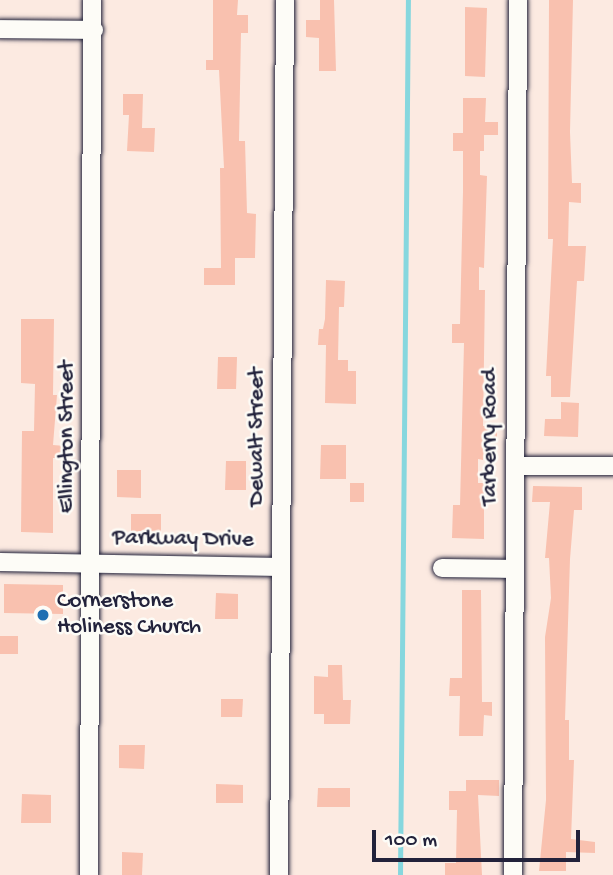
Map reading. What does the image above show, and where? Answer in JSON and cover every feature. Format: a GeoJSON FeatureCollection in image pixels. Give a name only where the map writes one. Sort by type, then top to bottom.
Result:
{"type":"FeatureCollection","features":[{"type":"Feature","properties":{"kind":"street","name":"Ellington Street"},"geometry":{"type":"LineString","coordinates":[[89,875],[94,30],[92,0]]}},
{"type":"Feature","properties":{"kind":"street","name":"Dewalt Street"},"geometry":{"type":"LineString","coordinates":[[279,875],[285,0]]}},
{"type":"Feature","properties":{"kind":"street","name":"Tarberry Road"},"geometry":{"type":"LineString","coordinates":[[513,875],[518,0]]}},
{"type":"Feature","properties":{"kind":"street"},"geometry":{"type":"LineString","coordinates":[[0,29],[94,30]]}},
{"type":"Feature","properties":{"kind":"street"},"geometry":{"type":"LineString","coordinates":[[515,466],[613,466]]}},
{"type":"Feature","properties":{"kind":"street","name":"Parkway Drive"},"geometry":{"type":"LineString","coordinates":[[0,562],[281,567]]}},
{"type":"Feature","properties":{"kind":"street"},"geometry":{"type":"LineString","coordinates":[[442,568],[515,569]]}},
{"type":"Feature","properties":{"kind":"building"},"geometry":{"type":"Polygon","coordinates":[[[213,0],[238,0],[237,15],[248,15],[248,33],[241,33],[239,141],[245,141],[247,213],[256,214],[255,258],[235,258],[235,285],[204,285],[204,268],[221,268],[220,168],[224,168],[219,70],[206,70],[206,60],[213,60],[213,0]]]}},
{"type":"Feature","properties":{"kind":"building"},"geometry":{"type":"Polygon","coordinates":[[[320,0],[334,0],[336,71],[319,71],[319,38],[306,37],[306,20],[320,20],[320,0]]]}},
{"type":"Feature","properties":{"kind":"building"},"geometry":{"type":"Polygon","coordinates":[[[549,0],[573,0],[570,132],[572,183],[581,183],[581,203],[569,202],[568,246],[586,246],[584,281],[577,281],[570,397],[551,397],[551,376],[546,376],[553,239],[548,239],[549,0]]]}},
{"type":"Feature","properties":{"kind":"building"},"geometry":{"type":"Polygon","coordinates":[[[465,7],[487,8],[485,77],[465,76],[465,7]]]}},
{"type":"Feature","properties":{"kind":"building"},"geometry":{"type":"Polygon","coordinates":[[[123,94],[143,94],[142,128],[155,128],[154,152],[127,151],[129,115],[123,115],[123,94]]]}},
{"type":"Feature","properties":{"kind":"building"},"geometry":{"type":"Polygon","coordinates":[[[463,98],[486,98],[485,122],[498,122],[498,135],[484,135],[484,151],[480,151],[480,175],[487,176],[484,268],[479,267],[479,290],[485,290],[483,426],[497,426],[497,441],[484,441],[483,460],[478,459],[478,483],[484,483],[484,539],[452,538],[453,505],[460,505],[464,343],[452,343],[452,324],[460,324],[463,191],[463,151],[453,151],[453,133],[463,133],[463,98]]]}},
{"type":"Feature","properties":{"kind":"building"},"geometry":{"type":"Polygon","coordinates":[[[326,280],[345,281],[344,307],[339,307],[338,360],[348,360],[348,371],[356,371],[356,404],[325,403],[326,345],[318,345],[319,329],[323,329],[325,319],[326,280]]]}},
{"type":"Feature","properties":{"kind":"building"},"geometry":{"type":"Polygon","coordinates":[[[21,319],[54,319],[53,395],[57,395],[53,445],[65,446],[65,458],[53,458],[53,533],[21,532],[22,431],[34,431],[35,384],[21,383],[21,319]]]}},
{"type":"Feature","properties":{"kind":"building"},"geometry":{"type":"Polygon","coordinates":[[[218,357],[237,357],[236,389],[217,389],[218,357]]]}},
{"type":"Feature","properties":{"kind":"building"},"geometry":{"type":"Polygon","coordinates":[[[561,402],[579,403],[578,437],[544,436],[545,419],[561,419],[561,402]]]}},
{"type":"Feature","properties":{"kind":"building"},"geometry":{"type":"Polygon","coordinates":[[[321,445],[346,445],[346,479],[320,479],[321,445]]]}},
{"type":"Feature","properties":{"kind":"building"},"geometry":{"type":"Polygon","coordinates":[[[226,461],[246,461],[246,490],[225,490],[226,461]]]}},
{"type":"Feature","properties":{"kind":"building"},"geometry":{"type":"Polygon","coordinates":[[[117,470],[141,470],[141,498],[117,497],[117,470]]]}},
{"type":"Feature","properties":{"kind":"building"},"geometry":{"type":"Polygon","coordinates":[[[350,483],[364,483],[364,502],[350,502],[350,483]]]}},
{"type":"Feature","properties":{"kind":"building"},"geometry":{"type":"Polygon","coordinates":[[[533,486],[582,487],[582,510],[574,510],[570,559],[565,720],[569,720],[569,760],[574,760],[571,839],[595,842],[595,853],[566,852],[566,871],[539,871],[546,800],[545,637],[551,598],[549,558],[545,558],[550,502],[532,502],[533,486]]]}},
{"type":"Feature","properties":{"kind":"building"},"geometry":{"type":"Polygon","coordinates":[[[131,514],[161,514],[161,533],[131,532],[131,514]]]}},
{"type":"Feature","properties":{"kind":"building"},"geometry":{"type":"Polygon","coordinates":[[[4,584],[63,585],[63,614],[4,613],[4,584]]]}},
{"type":"Feature","properties":{"kind":"building"},"geometry":{"type":"Polygon","coordinates":[[[462,590],[481,590],[482,702],[492,702],[492,716],[484,715],[483,736],[459,736],[460,696],[449,696],[450,678],[462,678],[462,590]]]}},
{"type":"Feature","properties":{"kind":"building"},"geometry":{"type":"Polygon","coordinates":[[[216,593],[238,594],[238,619],[215,619],[216,593]]]}},
{"type":"Feature","properties":{"kind":"building"},"geometry":{"type":"Polygon","coordinates":[[[0,636],[18,636],[18,654],[0,654],[0,636]]]}},
{"type":"Feature","properties":{"kind":"building"},"geometry":{"type":"Polygon","coordinates":[[[328,665],[342,665],[343,700],[351,700],[350,724],[324,724],[324,714],[314,714],[314,676],[328,677],[328,665]]]}},
{"type":"Feature","properties":{"kind":"building"},"geometry":{"type":"Polygon","coordinates":[[[221,699],[243,699],[242,717],[221,717],[221,699]]]}},
{"type":"Feature","properties":{"kind":"building"},"geometry":{"type":"Polygon","coordinates":[[[119,745],[145,745],[144,769],[119,768],[119,745]]]}},
{"type":"Feature","properties":{"kind":"building"},"geometry":{"type":"Polygon","coordinates":[[[466,780],[499,780],[499,796],[478,795],[482,875],[445,875],[445,863],[456,863],[457,810],[449,810],[449,791],[466,791],[466,780]]]}},
{"type":"Feature","properties":{"kind":"building"},"geometry":{"type":"Polygon","coordinates":[[[216,784],[243,785],[243,803],[216,803],[216,784]]]}},
{"type":"Feature","properties":{"kind":"building"},"geometry":{"type":"Polygon","coordinates":[[[318,788],[350,788],[350,807],[317,807],[318,788]]]}},
{"type":"Feature","properties":{"kind":"building"},"geometry":{"type":"Polygon","coordinates":[[[22,794],[51,795],[51,823],[21,823],[22,794]]]}},
{"type":"Feature","properties":{"kind":"building"},"geometry":{"type":"Polygon","coordinates":[[[122,852],[143,853],[142,875],[122,875],[122,852]]]}},
{"type":"Feature","properties":{"kind":"waterway"},"geometry":{"type":"LineString","coordinates":[[400,875],[408,0]]}},
{"type":"Feature","properties":{"kind":"place","name":"Cornerstone Holiness Church"},"geometry":{"type":"Point","coordinates":[43,615]}}]}
